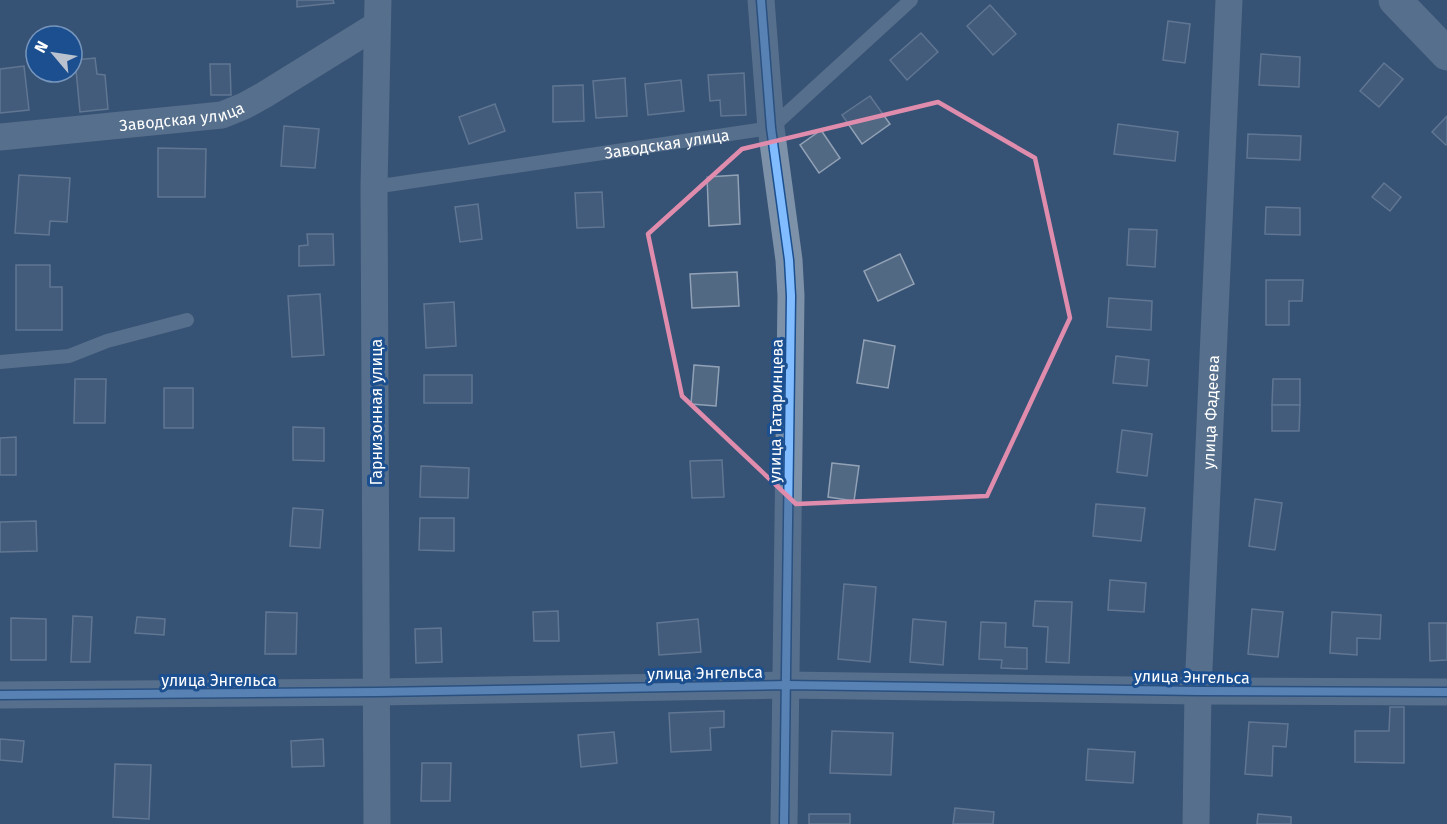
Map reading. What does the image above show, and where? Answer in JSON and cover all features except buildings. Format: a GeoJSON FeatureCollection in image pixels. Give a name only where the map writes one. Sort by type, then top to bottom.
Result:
{"type":"FeatureCollection","features":[{"type":"Feature","properties":{"kind":"street","name":"улица Татаринцева"},"geometry":{"type":"LineString","coordinates":[[761,0],[771,128],[788,250],[791,296],[784,824]]}},
{"type":"Feature","properties":{"kind":"street","name":"улица Фадеева"},"geometry":{"type":"LineString","coordinates":[[1196,824],[1198,691],[1229,0]]}},
{"type":"Feature","properties":{"kind":"street"},"geometry":{"type":"LineString","coordinates":[[1395,0],[1447,54]]}},
{"type":"Feature","properties":{"kind":"street","name":"Заводская улица"},"geometry":{"type":"LineString","coordinates":[[0,137],[222,115],[264,95],[377,13]]}},
{"type":"Feature","properties":{"kind":"street","name":"Гарнизонная улица"},"geometry":{"type":"LineString","coordinates":[[377,13],[374,187],[377,824]]}},
{"type":"Feature","properties":{"kind":"street","name":"улица Энгельса"},"geometry":{"type":"LineString","coordinates":[[0,695],[378,692],[787,685],[1447,692]]}},
{"type":"Feature","properties":{"kind":"lane"},"geometry":{"type":"LineString","coordinates":[[771,128],[910,0]]}},
{"type":"Feature","properties":{"kind":"lane","name":"Заводская улица"},"geometry":{"type":"LineString","coordinates":[[374,187],[771,128]]}},
{"type":"Feature","properties":{"kind":"lane"},"geometry":{"type":"LineString","coordinates":[[0,362],[69,356],[118,338],[187,320]]}},
{"type":"Feature","properties":{"kind":"highlighted area"},"geometry":{"type":"Polygon","coordinates":[[[938,102],[1035,158],[1070,318],[987,496],[796,504],[682,396],[648,234],[742,149],[938,102]]]}},
{"type":"Feature","properties":{"kind":"cycle path"},"geometry":{"type":"LineString","coordinates":[[761,0],[771,128],[789,260],[791,296],[784,824]]}},
{"type":"Feature","properties":{"kind":"cycle path"},"geometry":{"type":"LineString","coordinates":[[0,695],[378,692],[787,685],[1447,692]]}}]}
